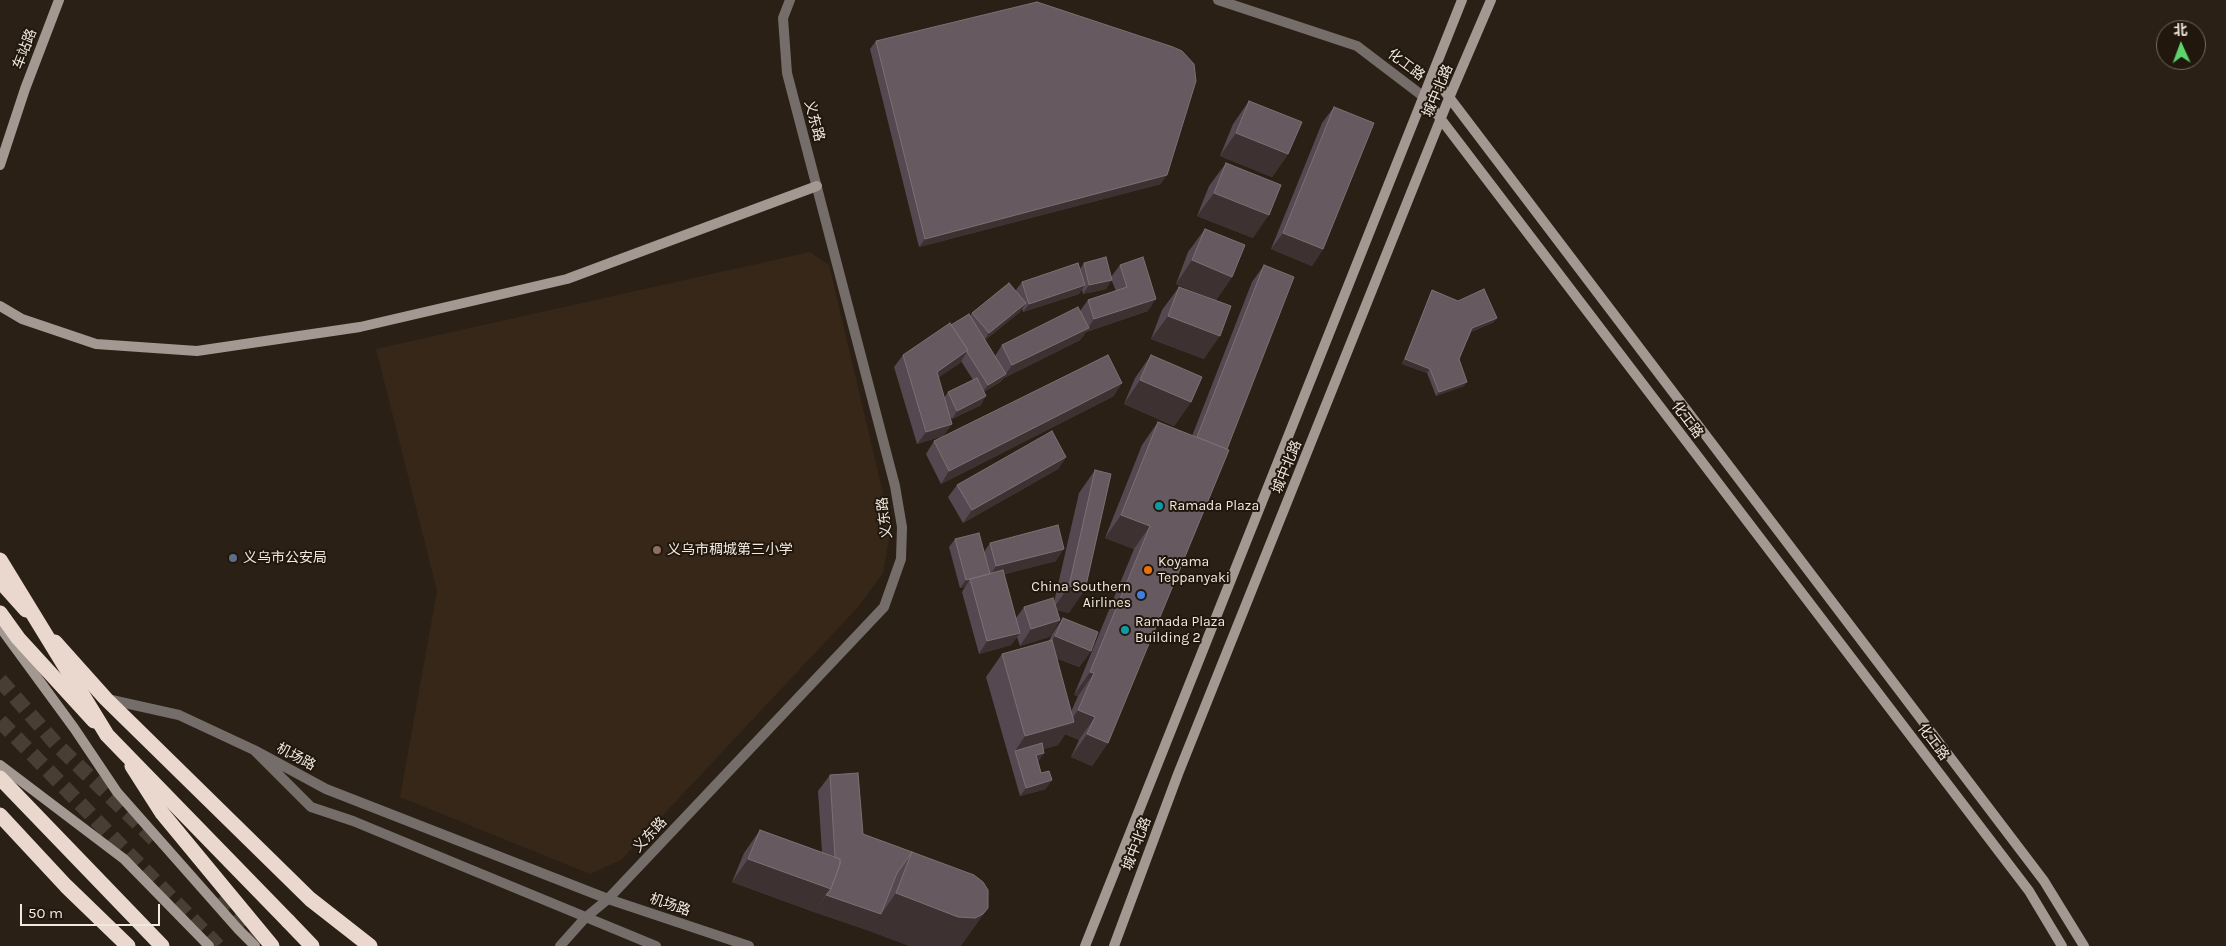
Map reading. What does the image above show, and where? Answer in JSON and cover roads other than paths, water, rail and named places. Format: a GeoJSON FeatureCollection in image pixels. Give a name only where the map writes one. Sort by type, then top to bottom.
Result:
{"type":"FeatureCollection","features":[{"type":"Feature","properties":{"kind":"highway"},"geometry":{"type":"LineString","coordinates":[[0,560],[106,734]]}},
{"type":"Feature","properties":{"kind":"highway"},"geometry":{"type":"LineString","coordinates":[[1,582],[106,699],[310,899],[370,946]]}},
{"type":"Feature","properties":{"kind":"highway"},"geometry":{"type":"LineString","coordinates":[[1,582],[101,715],[162,813],[272,946]]}},
{"type":"Feature","properties":{"kind":"highway"},"geometry":{"type":"LineString","coordinates":[[0,613],[18,638],[106,734],[312,946]]}},
{"type":"Feature","properties":{"kind":"highway"},"geometry":{"type":"LineString","coordinates":[[0,778],[162,946]]}},
{"type":"Feature","properties":{"kind":"highway"},"geometry":{"type":"LineString","coordinates":[[0,816],[66,886],[128,946]]}},
{"type":"Feature","properties":{"kind":"highway"},"geometry":{"type":"LineString","coordinates":[[291,924],[319,946]]}},
{"type":"Feature","properties":{"kind":"street","name":"车站路"},"geometry":{"type":"LineString","coordinates":[[0,166],[25,90],[59,0]]}},
{"type":"Feature","properties":{"kind":"street","name":"义东路"},"geometry":{"type":"LineString","coordinates":[[560,946],[585,918],[608,899],[884,607],[901,559],[902,527],[895,486],[787,74],[783,18],[790,0]]}},
{"type":"Feature","properties":{"kind":"street","name":"化工路"},"geometry":{"type":"LineString","coordinates":[[1218,0],[1357,46],[1424,97],[2029,891],[2062,946]]}},
{"type":"Feature","properties":{"kind":"street","name":"城中北路"},"geometry":{"type":"LineString","coordinates":[[1085,946],[1462,0]]}},
{"type":"Feature","properties":{"kind":"street","name":"城中北路"},"geometry":{"type":"LineString","coordinates":[[1114,946],[1178,774],[1449,98],[1491,0]]}},
{"type":"Feature","properties":{"kind":"street","name":"化工路"},"geometry":{"type":"LineString","coordinates":[[1432,76],[2038,873],[2084,946]]}},
{"type":"Feature","properties":{"kind":"street"},"geometry":{"type":"LineString","coordinates":[[0,306],[22,319],[96,344],[188,350],[360,327],[567,279],[817,186]]}},
{"type":"Feature","properties":{"kind":"street"},"geometry":{"type":"LineString","coordinates":[[0,627],[74,728],[117,792],[255,946]]}},
{"type":"Feature","properties":{"kind":"street"},"geometry":{"type":"LineString","coordinates":[[106,699],[179,715],[254,750]]}},
{"type":"Feature","properties":{"kind":"street","name":"机场路"},"geometry":{"type":"LineString","coordinates":[[254,750],[326,789],[608,899],[749,946]]}},
{"type":"Feature","properties":{"kind":"street","name":"机场路"},"geometry":{"type":"LineString","coordinates":[[254,750],[312,808],[353,821],[656,946]]}},
{"type":"Feature","properties":{"kind":"street"},"geometry":{"type":"LineString","coordinates":[[0,765],[124,859],[209,946]]}},
{"type":"Feature","properties":{"kind":"tunnel"},"geometry":{"type":"LineString","coordinates":[[0,680],[56,744],[154,839]]}},
{"type":"Feature","properties":{"kind":"tunnel"},"geometry":{"type":"LineString","coordinates":[[0,721],[218,946]]}},
{"type":"Feature","properties":{"kind":"tunnel"},"geometry":{"type":"LineString","coordinates":[[217,900],[264,946]]}},
{"type":"Feature","properties":{"kind":"place","name":"Ramada Plaza"},"geometry":{"type":"Point","coordinates":[1159,506]}},
{"type":"Feature","properties":{"kind":"place","name":"义乌市稠城第三小学"},"geometry":{"type":"Point","coordinates":[657,550]}},
{"type":"Feature","properties":{"kind":"place","name":"义乌市公安局"},"geometry":{"type":"Point","coordinates":[233,558]}},
{"type":"Feature","properties":{"kind":"place","name":"Koyama Teppanyaki"},"geometry":{"type":"Point","coordinates":[1148,570]}},
{"type":"Feature","properties":{"kind":"place","name":"China Southern Airlines"},"geometry":{"type":"Point","coordinates":[1141,595]}},
{"type":"Feature","properties":{"kind":"place","name":"Ramada Plaza Building 2"},"geometry":{"type":"Point","coordinates":[1125,630]}}]}
